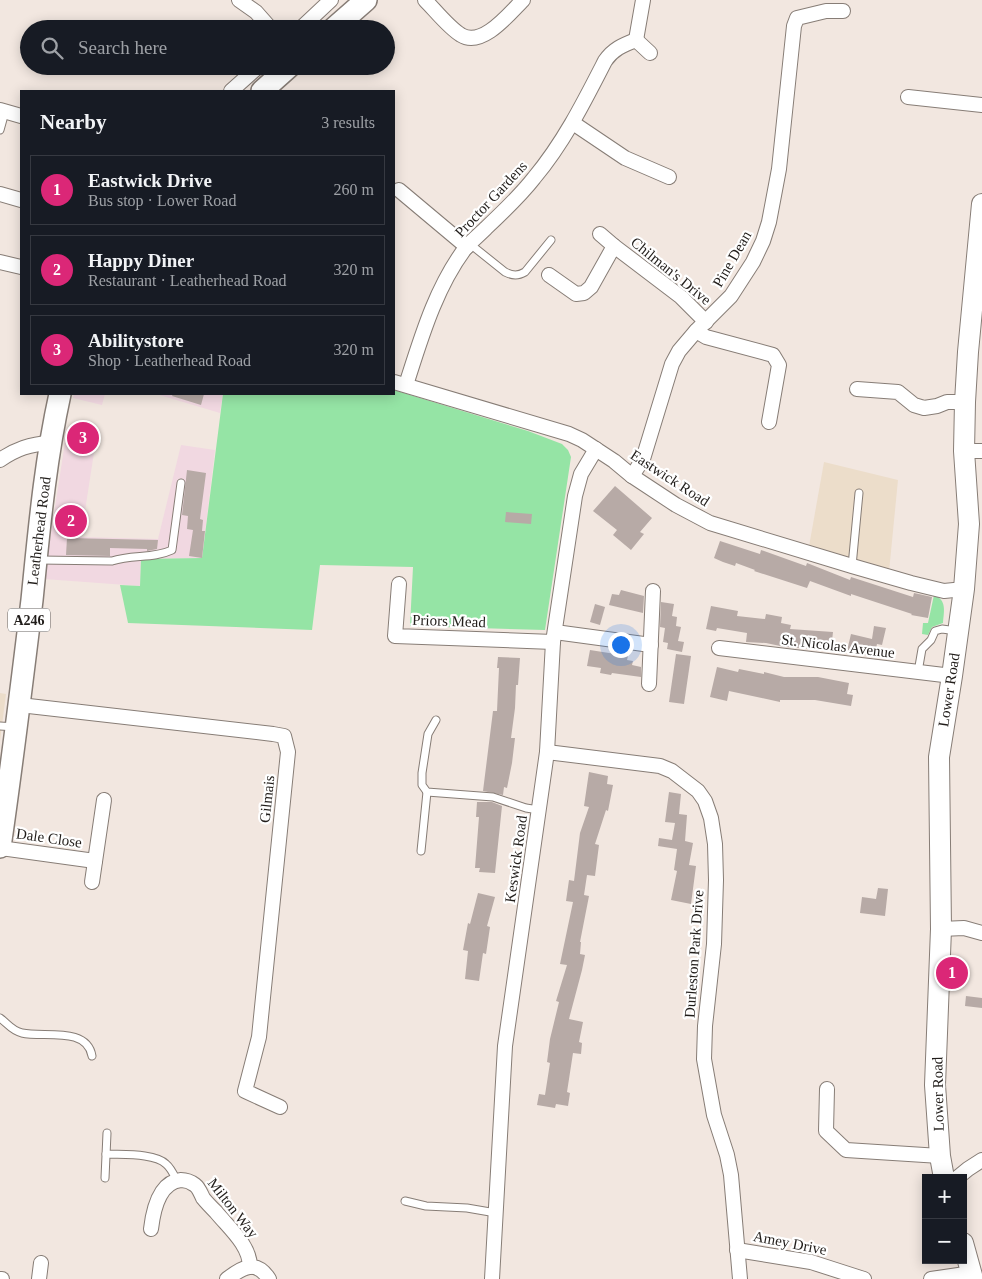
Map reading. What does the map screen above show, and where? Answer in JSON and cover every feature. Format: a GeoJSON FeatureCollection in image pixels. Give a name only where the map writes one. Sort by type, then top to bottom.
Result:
{"type":"FeatureCollection","features":[{"type":"Feature","properties":{"kind":"main road"},"geometry":{"type":"LineString","coordinates":[[343,20],[366,0]]}},
{"type":"Feature","properties":{"kind":"main road"},"geometry":{"type":"LineString","coordinates":[[263,90],[280,75]]}},
{"type":"Feature","properties":{"kind":"main road","name":"Leatherhead Road"},"geometry":{"type":"LineString","coordinates":[[0,848],[8,726],[20,705],[50,443],[60,395]]}},
{"type":"Feature","properties":{"kind":"street"},"geometry":{"type":"LineString","coordinates":[[239,0],[256,12],[263,20]]}},
{"type":"Feature","properties":{"kind":"street"},"geometry":{"type":"LineString","coordinates":[[310,20],[332,0]]}},
{"type":"Feature","properties":{"kind":"street"},"geometry":{"type":"LineString","coordinates":[[425,0],[460,35],[469,39],[478,38],[499,24],[523,0]]}},
{"type":"Feature","properties":{"kind":"street"},"geometry":{"type":"LineString","coordinates":[[643,0],[636,40],[650,52]]}},
{"type":"Feature","properties":{"kind":"street","name":"Pine Dean"},"geometry":{"type":"LineString","coordinates":[[632,476],[643,459],[672,364],[679,351],[731,296],[753,262],[763,242],[780,168],[794,26],[797,18],[826,11],[843,11]]}},
{"type":"Feature","properties":{"kind":"street","name":"Proctor Gardens"},"geometry":{"type":"LineString","coordinates":[[400,383],[436,298],[468,245],[534,179],[554,153],[573,123],[611,53],[619,47],[636,40]]}},
{"type":"Feature","properties":{"kind":"street"},"geometry":{"type":"LineString","coordinates":[[232,90],[249,75]]}},
{"type":"Feature","properties":{"kind":"street"},"geometry":{"type":"LineString","coordinates":[[908,97],[982,105]]}},
{"type":"Feature","properties":{"kind":"street"},"geometry":{"type":"LineString","coordinates":[[3,111],[20,116]]}},
{"type":"Feature","properties":{"kind":"street"},"geometry":{"type":"LineString","coordinates":[[573,123],[624,158],[669,177]]}},
{"type":"Feature","properties":{"kind":"street"},"geometry":{"type":"LineString","coordinates":[[399,190],[468,245]]}},
{"type":"Feature","properties":{"kind":"street"},"geometry":{"type":"LineString","coordinates":[[0,194],[20,200]]}},
{"type":"Feature","properties":{"kind":"street","name":"Lower Road"},"geometry":{"type":"LineString","coordinates":[[943,1174],[940,1156],[935,1085],[942,929],[939,757],[964,589],[973,451],[965,402],[982,204]]}},
{"type":"Feature","properties":{"kind":"street","name":"Chilman's Drive"},"geometry":{"type":"LineString","coordinates":[[600,234],[681,297],[701,327]]}},
{"type":"Feature","properties":{"kind":"street","name":"Chilman's Drive"},"geometry":{"type":"LineString","coordinates":[[549,275],[576,294],[584,293],[591,287],[614,246]]}},
{"type":"Feature","properties":{"kind":"street"},"geometry":{"type":"LineString","coordinates":[[0,262],[20,267]]}},
{"type":"Feature","properties":{"kind":"street"},"geometry":{"type":"LineString","coordinates":[[701,327],[706,337],[773,355],[779,365],[769,422]]}},
{"type":"Feature","properties":{"kind":"street","name":"Eastwick Road"},"geometry":{"type":"LineString","coordinates":[[400,383],[569,434],[596,449],[676,505],[710,523],[852,566],[944,591],[964,589]]}},
{"type":"Feature","properties":{"kind":"street"},"geometry":{"type":"LineString","coordinates":[[857,389],[898,392],[914,405],[924,408],[947,402],[965,402]]}},
{"type":"Feature","properties":{"kind":"street"},"geometry":{"type":"LineString","coordinates":[[0,460],[16,450],[27,446],[50,443]]}},
{"type":"Feature","properties":{"kind":"street","name":"Keswick Road"},"geometry":{"type":"LineString","coordinates":[[492,1279],[505,1046],[547,752],[554,637],[576,496],[581,474],[596,449]]}},
{"type":"Feature","properties":{"kind":"street","name":"Priors Mead"},"geometry":{"type":"LineString","coordinates":[[399,584],[395,636],[554,637]]}},
{"type":"Feature","properties":{"kind":"street"},"geometry":{"type":"LineString","coordinates":[[649,684],[653,591]]}},
{"type":"Feature","properties":{"kind":"street"},"geometry":{"type":"LineString","coordinates":[[554,637],[651,644]]}},
{"type":"Feature","properties":{"kind":"street","name":"St. Nicolas Avenue"},"geometry":{"type":"LineString","coordinates":[[719,648],[952,676]]}},
{"type":"Feature","properties":{"kind":"street","name":"Gilmais"},"geometry":{"type":"LineString","coordinates":[[20,705],[284,736],[288,752],[262,1017],[245,1091],[280,1108]]}},
{"type":"Feature","properties":{"kind":"street","name":"Durleston Park Drive"},"geometry":{"type":"LineString","coordinates":[[547,752],[660,766],[672,771],[698,790],[711,818],[715,844],[716,880],[714,944],[705,1026],[704,1059],[714,1115],[730,1168],[740,1279]]}},
{"type":"Feature","properties":{"kind":"street","name":"Dale Close"},"geometry":{"type":"LineString","coordinates":[[92,882],[104,800]]}},
{"type":"Feature","properties":{"kind":"street","name":"Dale Close"},"geometry":{"type":"LineString","coordinates":[[0,848],[94,861]]}},
{"type":"Feature","properties":{"kind":"street"},"geometry":{"type":"LineString","coordinates":[[942,929],[964,928],[982,933]]}},
{"type":"Feature","properties":{"kind":"street"},"geometry":{"type":"LineString","coordinates":[[827,1089],[826,1131],[846,1150],[940,1156]]}},
{"type":"Feature","properties":{"kind":"street"},"geometry":{"type":"LineString","coordinates":[[962,1174],[982,1160]]}},
{"type":"Feature","properties":{"kind":"street"},"geometry":{"type":"LineString","coordinates":[[151,1229],[157,1201],[170,1184],[177,1181]]}},
{"type":"Feature","properties":{"kind":"street","name":"Milton Way"},"geometry":{"type":"LineString","coordinates":[[177,1181],[188,1181],[196,1186],[248,1253],[250,1267]]}},
{"type":"Feature","properties":{"kind":"street","name":"Amey Drive"},"geometry":{"type":"LineString","coordinates":[[737,1250],[812,1262],[864,1279]]}},
{"type":"Feature","properties":{"kind":"street"},"geometry":{"type":"LineString","coordinates":[[931,1279],[972,1276],[967,1258]]}},
{"type":"Feature","properties":{"kind":"street"},"geometry":{"type":"LineString","coordinates":[[39,1279],[41,1263]]}},
{"type":"Feature","properties":{"kind":"street"},"geometry":{"type":"LineString","coordinates":[[227,1279],[242,1268],[250,1267],[260,1269],[270,1279]]}},
{"type":"Feature","properties":{"kind":"lane"},"geometry":{"type":"LineString","coordinates":[[0,130],[3,111]]}},
{"type":"Feature","properties":{"kind":"lane"},"geometry":{"type":"LineString","coordinates":[[468,245],[505,272],[519,276],[525,272],[550,240]]}},
{"type":"Feature","properties":{"kind":"lane"},"geometry":{"type":"LineString","coordinates":[[36,560],[112,561],[124,557],[162,555],[172,550],[181,483]]}},
{"type":"Feature","properties":{"kind":"lane"},"geometry":{"type":"LineString","coordinates":[[852,566],[859,493]]}},
{"type":"Feature","properties":{"kind":"lane"},"geometry":{"type":"LineString","coordinates":[[918,672],[922,649],[931,640],[936,631],[942,629],[958,631]]}},
{"type":"Feature","properties":{"kind":"lane"},"geometry":{"type":"LineString","coordinates":[[421,851],[427,792],[422,785],[422,774],[428,734],[436,720]]}},
{"type":"Feature","properties":{"kind":"lane"},"geometry":{"type":"LineString","coordinates":[[427,792],[493,797],[526,808],[539,810]]}},
{"type":"Feature","properties":{"kind":"lane"},"geometry":{"type":"LineString","coordinates":[[0,1018],[14,1031],[21,1033],[65,1036],[83,1040],[89,1044],[92,1056]]}},
{"type":"Feature","properties":{"kind":"lane"},"geometry":{"type":"LineString","coordinates":[[105,1178],[107,1133]]}},
{"type":"Feature","properties":{"kind":"lane"},"geometry":{"type":"LineString","coordinates":[[106,1154],[158,1158],[171,1170],[177,1181]]}},
{"type":"Feature","properties":{"kind":"lane"},"geometry":{"type":"LineString","coordinates":[[406,1201],[444,1208],[467,1208],[496,1214]]}},
{"type":"Feature","properties":{"kind":"shaded area"},"geometry":{"type":"Polygon","coordinates":[[[74,395],[105,395],[102,405],[73,398],[74,395]]]}},
{"type":"Feature","properties":{"kind":"shaded area"},"geometry":{"type":"Polygon","coordinates":[[[159,395],[223,395],[220,413],[159,395]]]}},
{"type":"Feature","properties":{"kind":"shaded area"},"geometry":{"type":"Polygon","coordinates":[[[67,429],[97,433],[81,537],[158,539],[181,445],[215,450],[202,558],[141,559],[140,586],[44,579],[67,429]]]}},
{"type":"Feature","properties":{"kind":"shaded area"},"geometry":{"type":"Polygon","coordinates":[[[824,462],[898,480],[889,572],[808,552],[824,462]]]}},
{"type":"Feature","properties":{"kind":"shaded area"},"geometry":{"type":"Polygon","coordinates":[[[0,693],[6,694],[0,741],[0,693]]]}},
{"type":"Feature","properties":{"kind":"green space"},"geometry":{"type":"Polygon","coordinates":[[[395,390],[528,431],[562,444],[568,450],[571,457],[545,630],[410,626],[413,567],[320,565],[312,630],[128,623],[120,585],[140,586],[141,559],[202,558],[223,395],[395,395],[395,390]]]}},
{"type":"Feature","properties":{"kind":"green space"},"geometry":{"type":"Polygon","coordinates":[[[934,595],[943,603],[943,623],[932,627],[928,635],[922,634],[923,623],[928,623],[934,595]]]}},
{"type":"Feature","properties":{"kind":"building"},"geometry":{"type":"Polygon","coordinates":[[[172,395],[204,395],[201,405],[172,395]]]}},
{"type":"Feature","properties":{"kind":"building"},"geometry":{"type":"Polygon","coordinates":[[[187,470],[206,473],[200,519],[203,520],[202,531],[205,531],[202,558],[189,556],[193,530],[187,529],[188,516],[182,515],[187,470]]]}},
{"type":"Feature","properties":{"kind":"building"},"geometry":{"type":"Polygon","coordinates":[[[615,486],[652,518],[640,532],[644,534],[631,550],[613,535],[617,530],[593,511],[615,486]]]}},
{"type":"Feature","properties":{"kind":"building"},"geometry":{"type":"Polygon","coordinates":[[[506,512],[532,514],[531,524],[505,522],[506,512]]]}},
{"type":"Feature","properties":{"kind":"building"},"geometry":{"type":"Polygon","coordinates":[[[67,538],[158,540],[157,549],[147,551],[147,549],[110,548],[110,556],[66,555],[67,538]]]}},
{"type":"Feature","properties":{"kind":"building"},"geometry":{"type":"Polygon","coordinates":[[[720,541],[760,554],[761,550],[806,566],[807,563],[850,580],[851,577],[913,597],[914,593],[932,597],[928,618],[911,615],[810,581],[807,588],[754,571],[736,563],[735,566],[723,562],[714,558],[720,541]]]}},
{"type":"Feature","properties":{"kind":"building"},"geometry":{"type":"Polygon","coordinates":[[[621,590],[644,596],[643,613],[609,605],[612,594],[619,595],[621,590]]]}},
{"type":"Feature","properties":{"kind":"building"},"geometry":{"type":"Polygon","coordinates":[[[661,602],[674,604],[672,616],[677,617],[676,626],[681,627],[678,641],[684,642],[682,652],[667,649],[668,643],[663,642],[665,628],[660,627],[661,602]]]}},
{"type":"Feature","properties":{"kind":"building"},"geometry":{"type":"Polygon","coordinates":[[[595,604],[605,607],[600,625],[590,622],[595,604]]]}},
{"type":"Feature","properties":{"kind":"building"},"geometry":{"type":"Polygon","coordinates":[[[711,606],[738,611],[737,616],[765,619],[766,614],[782,617],[781,623],[791,625],[790,629],[833,632],[831,650],[746,642],[747,633],[717,628],[716,631],[706,629],[711,606]]]}},
{"type":"Feature","properties":{"kind":"building"},"geometry":{"type":"Polygon","coordinates":[[[874,626],[886,628],[882,645],[877,644],[874,657],[847,651],[851,634],[872,639],[874,626]]]}},
{"type":"Feature","properties":{"kind":"building"},"geometry":{"type":"Polygon","coordinates":[[[590,650],[628,656],[627,660],[633,661],[632,665],[641,667],[641,677],[600,673],[601,668],[587,666],[590,650]]]}},
{"type":"Feature","properties":{"kind":"building"},"geometry":{"type":"Polygon","coordinates":[[[676,654],[691,656],[684,704],[669,702],[676,654]]]}},
{"type":"Feature","properties":{"kind":"building"},"geometry":{"type":"Polygon","coordinates":[[[498,657],[520,658],[511,738],[515,738],[512,763],[507,788],[504,787],[503,795],[483,791],[493,711],[497,711],[498,657]]]}},
{"type":"Feature","properties":{"kind":"building"},"geometry":{"type":"Polygon","coordinates":[[[717,667],[738,672],[739,669],[784,677],[818,677],[849,683],[847,694],[853,695],[851,706],[815,700],[780,700],[780,702],[729,691],[727,701],[710,697],[717,667]]]}},
{"type":"Feature","properties":{"kind":"building"},"geometry":{"type":"Polygon","coordinates":[[[589,772],[608,776],[607,784],[613,785],[608,811],[606,810],[595,844],[599,845],[595,876],[587,875],[584,895],[589,896],[580,942],[580,954],[585,955],[569,1019],[583,1022],[579,1042],[582,1043],[581,1054],[573,1053],[567,1092],[570,1093],[568,1106],[556,1104],[555,1108],[537,1105],[539,1094],[545,1095],[550,1063],[547,1062],[550,1039],[559,1002],[556,1001],[567,965],[560,964],[573,902],[566,901],[569,880],[574,881],[580,833],[589,807],[584,806],[589,772]]]}},
{"type":"Feature","properties":{"kind":"building"},"geometry":{"type":"Polygon","coordinates":[[[669,792],[681,794],[679,814],[687,815],[685,841],[693,843],[689,865],[696,866],[691,904],[671,900],[677,871],[674,870],[677,849],[658,846],[659,838],[672,840],[675,823],[665,822],[669,792]]]}},
{"type":"Feature","properties":{"kind":"building"},"geometry":{"type":"Polygon","coordinates":[[[477,802],[492,802],[502,806],[495,873],[479,872],[480,868],[475,868],[479,817],[476,817],[477,802]]]}},
{"type":"Feature","properties":{"kind":"building"},"geometry":{"type":"Polygon","coordinates":[[[878,888],[888,889],[885,916],[860,913],[862,897],[876,899],[878,888]]]}},
{"type":"Feature","properties":{"kind":"building"},"geometry":{"type":"Polygon","coordinates":[[[478,893],[495,897],[487,926],[490,927],[486,954],[483,953],[479,981],[465,979],[468,951],[463,950],[468,923],[470,924],[478,893]]]}},
{"type":"Feature","properties":{"kind":"building"},"geometry":{"type":"Polygon","coordinates":[[[966,996],[982,998],[982,1008],[965,1006],[966,996]]]}},
{"type":"Feature","properties":{"kind":"place","name":"Abilitystore"},"geometry":{"type":"Point","coordinates":[83,438]}},
{"type":"Feature","properties":{"kind":"place","name":"Happy Diner"},"geometry":{"type":"Point","coordinates":[71,521]}},
{"type":"Feature","properties":{"kind":"place","name":"Eastwick Drive"},"geometry":{"type":"Point","coordinates":[952,973]}}]}
